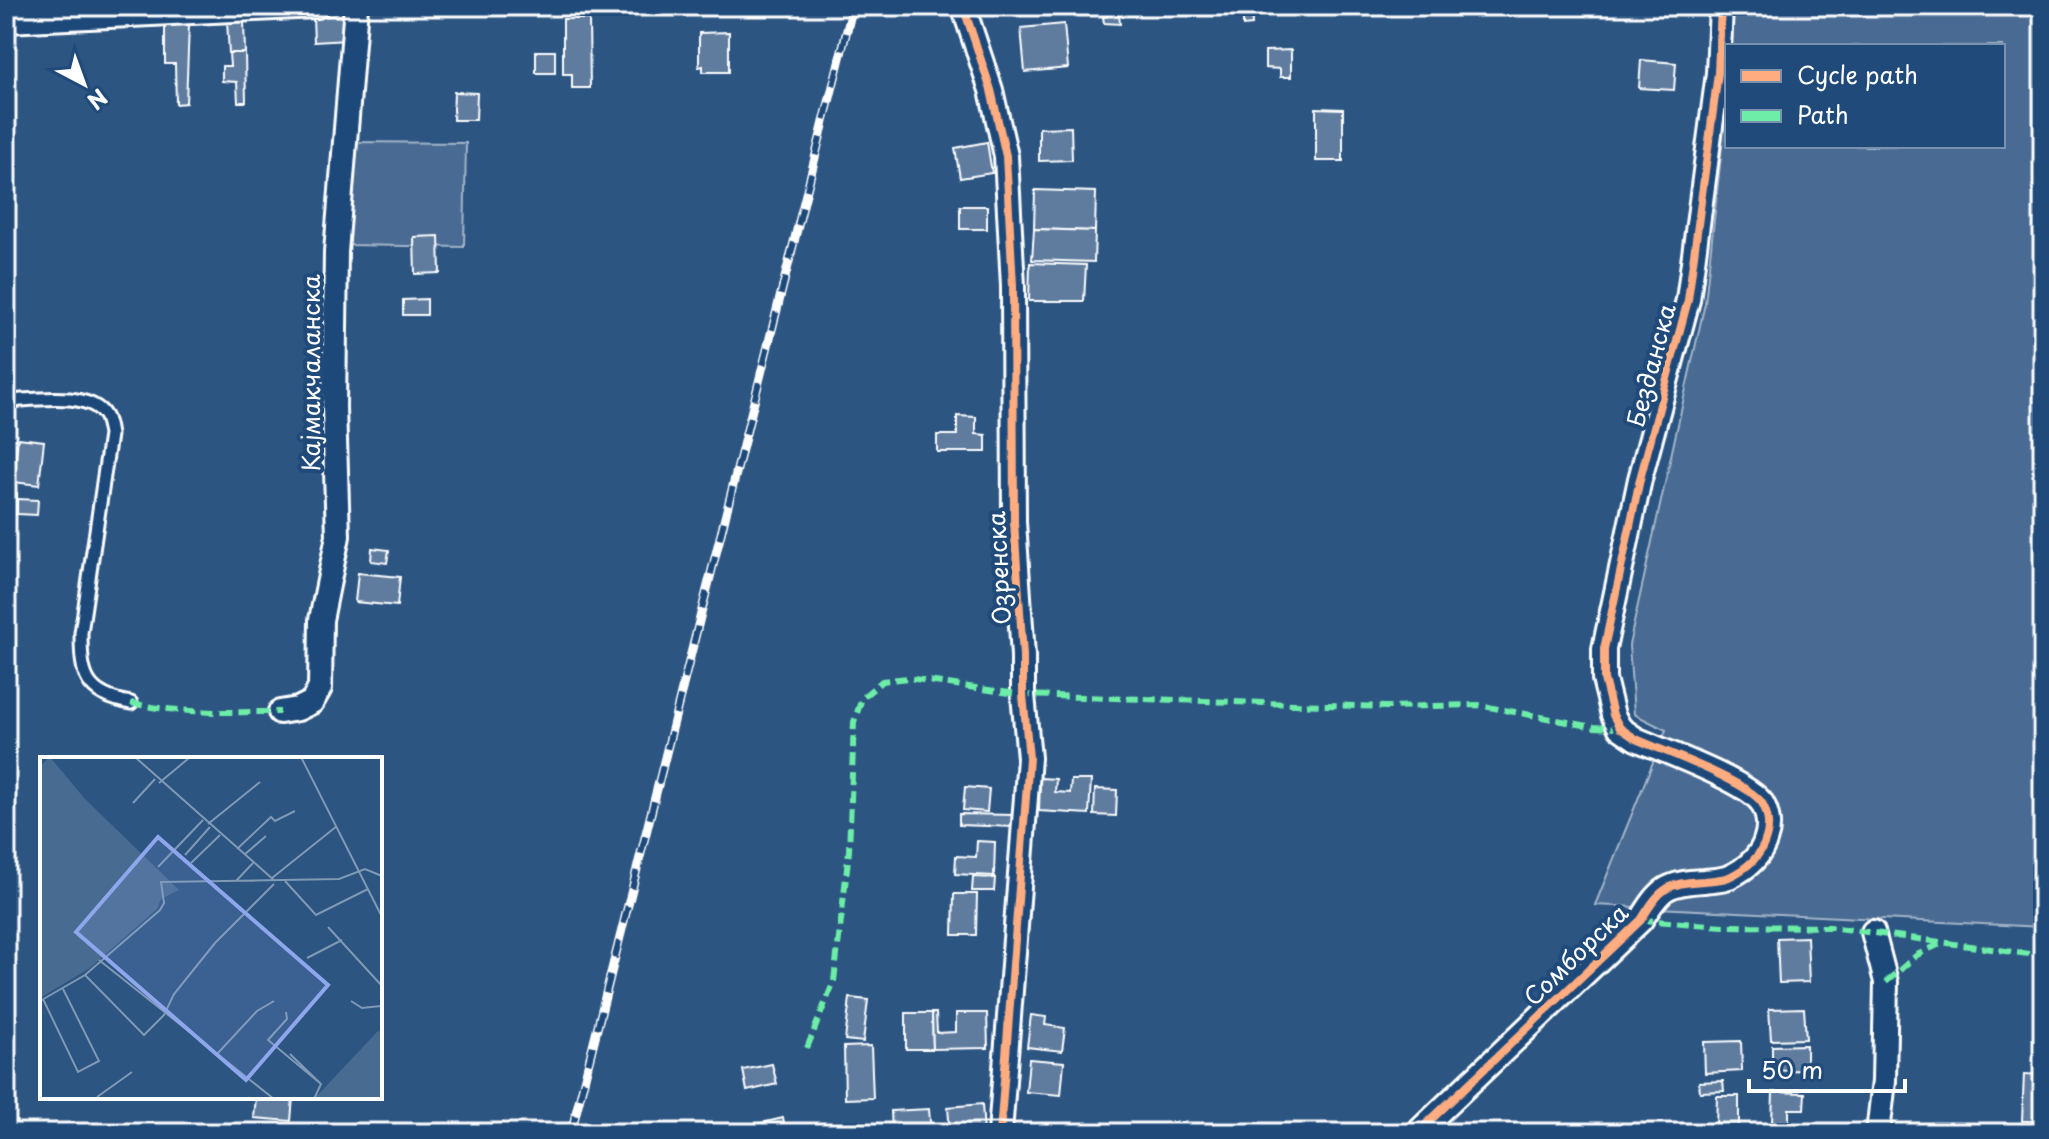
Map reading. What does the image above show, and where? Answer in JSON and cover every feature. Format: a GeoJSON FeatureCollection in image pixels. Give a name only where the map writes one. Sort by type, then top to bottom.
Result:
{"type":"FeatureCollection","features":[{"type":"Feature","properties":{"kind":"street"},"geometry":{"type":"LineString","coordinates":[[6,21],[317,6]]}},
{"type":"Feature","properties":{"kind":"street","name":"Кајмакчаланска"},"geometry":{"type":"LineString","coordinates":[[280,712],[298,709],[312,702],[320,688],[321,620],[338,536],[334,407],[336,252],[356,6]]}},
{"type":"Feature","properties":{"kind":"street","name":"Озренска"},"geometry":{"type":"LineString","coordinates":[[963,6],[991,90],[1006,156],[1013,286],[1014,522],[1029,758],[1000,1133]]}},
{"type":"Feature","properties":{"kind":"street","name":"Безданска"},"geometry":{"type":"LineString","coordinates":[[1620,728],[1613,715],[1604,679],[1604,649],[1640,479],[1688,300],[1718,73],[1721,6]]}},
{"type":"Feature","properties":{"kind":"street","name":"Сомборска"},"geometry":{"type":"LineString","coordinates":[[1417,1133],[1641,920],[1656,896],[1672,885],[1731,876],[1751,863],[1764,845],[1768,832],[1766,813],[1752,793],[1720,775],[1636,739],[1620,728]]}},
{"type":"Feature","properties":{"kind":"street"},"geometry":{"type":"LineString","coordinates":[[1873,932],[1886,982],[1884,1081],[1878,1133]]}},
{"type":"Feature","properties":{"kind":"lane"},"geometry":{"type":"LineString","coordinates":[[6,401],[80,399],[94,404],[105,416],[110,435],[81,633],[81,662],[87,680],[98,692],[112,700],[131,703]]}},
{"type":"Feature","properties":{"kind":"shaded area"},"geometry":{"type":"Polygon","coordinates":[[[1733,6],[2043,6],[2043,927],[1595,905],[1666,730],[1634,714],[1629,645],[1705,303],[1725,118],[1725,148],[2005,148],[2005,44],[1731,44],[1733,6]]]}},
{"type":"Feature","properties":{"kind":"shaded area"},"geometry":{"type":"Polygon","coordinates":[[[351,142],[466,143],[464,247],[349,245],[351,142]]]}},
{"type":"Feature","properties":{"kind":"building"},"geometry":{"type":"Polygon","coordinates":[[[1107,6],[1118,6],[1120,24],[1104,23],[1103,17],[1108,16],[1107,6]]]}},
{"type":"Feature","properties":{"kind":"building"},"geometry":{"type":"Polygon","coordinates":[[[1239,6],[1251,6],[1252,25],[1243,26],[1243,7],[1239,6]]]}},
{"type":"Feature","properties":{"kind":"building"},"geometry":{"type":"Polygon","coordinates":[[[345,15],[347,40],[314,42],[313,17],[345,15]]]}},
{"type":"Feature","properties":{"kind":"building"},"geometry":{"type":"Polygon","coordinates":[[[563,19],[589,19],[590,88],[572,88],[572,74],[563,74],[563,19]]]}},
{"type":"Feature","properties":{"kind":"building"},"geometry":{"type":"Polygon","coordinates":[[[227,21],[244,22],[245,53],[229,53],[227,21]]]}},
{"type":"Feature","properties":{"kind":"building"},"geometry":{"type":"Polygon","coordinates":[[[1064,24],[1068,68],[1025,72],[1021,28],[1064,24]]]}},
{"type":"Feature","properties":{"kind":"building"},"geometry":{"type":"Polygon","coordinates":[[[165,25],[189,25],[186,103],[176,104],[175,64],[165,64],[165,25]]]}},
{"type":"Feature","properties":{"kind":"building"},"geometry":{"type":"Polygon","coordinates":[[[729,32],[729,72],[703,72],[703,66],[699,67],[699,33],[729,32]]]}},
{"type":"Feature","properties":{"kind":"building"},"geometry":{"type":"Polygon","coordinates":[[[1291,50],[1291,77],[1280,77],[1280,69],[1265,68],[1265,51],[1291,50]]]}},
{"type":"Feature","properties":{"kind":"building"},"geometry":{"type":"Polygon","coordinates":[[[536,51],[555,51],[555,73],[536,73],[536,51]]]}},
{"type":"Feature","properties":{"kind":"building"},"geometry":{"type":"Polygon","coordinates":[[[229,53],[245,53],[246,102],[238,102],[237,82],[222,81],[222,66],[230,66],[229,53]]]}},
{"type":"Feature","properties":{"kind":"building"},"geometry":{"type":"Polygon","coordinates":[[[1641,60],[1676,63],[1674,90],[1639,88],[1641,60]]]}},
{"type":"Feature","properties":{"kind":"building"},"geometry":{"type":"Polygon","coordinates":[[[454,92],[477,93],[476,120],[453,120],[454,92]]]}},
{"type":"Feature","properties":{"kind":"building"},"geometry":{"type":"Polygon","coordinates":[[[1316,108],[1343,109],[1343,161],[1316,161],[1316,108]]]}},
{"type":"Feature","properties":{"kind":"building"},"geometry":{"type":"Polygon","coordinates":[[[1071,127],[1072,160],[1039,161],[1039,128],[1071,127]]]}},
{"type":"Feature","properties":{"kind":"building"},"geometry":{"type":"Polygon","coordinates":[[[987,142],[992,173],[960,178],[955,148],[987,142]]]}},
{"type":"Feature","properties":{"kind":"building"},"geometry":{"type":"Polygon","coordinates":[[[1035,190],[1096,192],[1095,231],[1034,229],[1035,190]]]}},
{"type":"Feature","properties":{"kind":"building"},"geometry":{"type":"Polygon","coordinates":[[[960,206],[987,206],[987,229],[960,229],[960,206]]]}},
{"type":"Feature","properties":{"kind":"building"},"geometry":{"type":"Polygon","coordinates":[[[1034,229],[1095,231],[1094,262],[1032,260],[1034,229]]]}},
{"type":"Feature","properties":{"kind":"building"},"geometry":{"type":"Polygon","coordinates":[[[439,236],[440,273],[415,274],[414,237],[439,236]]]}},
{"type":"Feature","properties":{"kind":"building"},"geometry":{"type":"Polygon","coordinates":[[[1030,263],[1086,265],[1084,301],[1029,301],[1030,263]]]}},
{"type":"Feature","properties":{"kind":"building"},"geometry":{"type":"Polygon","coordinates":[[[427,299],[427,315],[403,315],[403,300],[427,299]]]}},
{"type":"Feature","properties":{"kind":"building"},"geometry":{"type":"Polygon","coordinates":[[[957,416],[976,417],[976,434],[986,435],[986,452],[937,452],[937,435],[957,435],[957,416]]]}},
{"type":"Feature","properties":{"kind":"building"},"geometry":{"type":"Polygon","coordinates":[[[18,438],[44,441],[39,485],[13,482],[18,438]]]}},
{"type":"Feature","properties":{"kind":"building"},"geometry":{"type":"Polygon","coordinates":[[[6,492],[17,493],[17,514],[6,514],[6,492]]]}},
{"type":"Feature","properties":{"kind":"building"},"geometry":{"type":"Polygon","coordinates":[[[17,499],[38,500],[37,515],[17,514],[17,499]]]}},
{"type":"Feature","properties":{"kind":"building"},"geometry":{"type":"Polygon","coordinates":[[[372,548],[389,550],[387,563],[371,561],[372,548]]]}},
{"type":"Feature","properties":{"kind":"building"},"geometry":{"type":"Polygon","coordinates":[[[358,573],[400,577],[397,606],[355,602],[358,573]]]}},
{"type":"Feature","properties":{"kind":"building"},"geometry":{"type":"Polygon","coordinates":[[[1040,778],[1056,779],[1055,792],[1070,793],[1071,780],[1091,780],[1089,814],[1039,811],[1040,778]]]}},
{"type":"Feature","properties":{"kind":"building"},"geometry":{"type":"Polygon","coordinates":[[[965,787],[989,789],[987,812],[963,810],[965,787]]]}},
{"type":"Feature","properties":{"kind":"building"},"geometry":{"type":"Polygon","coordinates":[[[1095,789],[1117,790],[1116,816],[1094,815],[1095,789]]]}},
{"type":"Feature","properties":{"kind":"building"},"geometry":{"type":"Polygon","coordinates":[[[959,814],[1015,815],[1015,827],[959,825],[959,814]]]}},
{"type":"Feature","properties":{"kind":"building"},"geometry":{"type":"Polygon","coordinates":[[[977,841],[995,842],[994,876],[955,874],[956,856],[976,857],[977,841]]]}},
{"type":"Feature","properties":{"kind":"building"},"geometry":{"type":"Polygon","coordinates":[[[973,877],[995,878],[994,891],[972,891],[973,877]]]}},
{"type":"Feature","properties":{"kind":"building"},"geometry":{"type":"Polygon","coordinates":[[[954,894],[977,894],[976,935],[953,935],[954,894]]]}},
{"type":"Feature","properties":{"kind":"building"},"geometry":{"type":"Polygon","coordinates":[[[1807,937],[1809,982],[1779,983],[1777,938],[1807,937]]]}},
{"type":"Feature","properties":{"kind":"building"},"geometry":{"type":"Polygon","coordinates":[[[850,998],[868,1000],[863,1042],[845,1040],[850,998]]]}},
{"type":"Feature","properties":{"kind":"building"},"geometry":{"type":"Polygon","coordinates":[[[1804,1008],[1806,1039],[1771,1040],[1769,1009],[1804,1008]]]}},
{"type":"Feature","properties":{"kind":"building"},"geometry":{"type":"Polygon","coordinates":[[[906,1013],[932,1013],[933,1049],[906,1049],[906,1013]]]}},
{"type":"Feature","properties":{"kind":"building"},"geometry":{"type":"Polygon","coordinates":[[[932,1013],[936,1013],[937,1033],[956,1032],[956,1013],[987,1013],[988,1048],[933,1049],[932,1013]]]}},
{"type":"Feature","properties":{"kind":"building"},"geometry":{"type":"Polygon","coordinates":[[[1031,1015],[1046,1017],[1045,1025],[1065,1028],[1062,1051],[1027,1047],[1031,1015]]]}},
{"type":"Feature","properties":{"kind":"building"},"geometry":{"type":"Polygon","coordinates":[[[1741,1041],[1742,1071],[1705,1073],[1704,1042],[1741,1041]]]}},
{"type":"Feature","properties":{"kind":"building"},"geometry":{"type":"Polygon","coordinates":[[[1806,1045],[1806,1070],[1772,1071],[1772,1046],[1806,1045]]]}},
{"type":"Feature","properties":{"kind":"building"},"geometry":{"type":"Polygon","coordinates":[[[871,1046],[873,1098],[845,1099],[844,1047],[871,1046]]]}},
{"type":"Feature","properties":{"kind":"building"},"geometry":{"type":"Polygon","coordinates":[[[1029,1059],[1064,1062],[1061,1095],[1026,1092],[1029,1059]]]}},
{"type":"Feature","properties":{"kind":"building"},"geometry":{"type":"Polygon","coordinates":[[[772,1064],[777,1084],[747,1091],[743,1070],[772,1064]]]}},
{"type":"Feature","properties":{"kind":"building"},"geometry":{"type":"Polygon","coordinates":[[[2024,1074],[2043,1075],[2043,1121],[2022,1121],[2024,1074]]]}},
{"type":"Feature","properties":{"kind":"building"},"geometry":{"type":"Polygon","coordinates":[[[1723,1081],[1724,1091],[1700,1092],[1699,1082],[1723,1081]]]}},
{"type":"Feature","properties":{"kind":"building"},"geometry":{"type":"Polygon","coordinates":[[[1773,1092],[1805,1093],[1804,1109],[1789,1109],[1789,1124],[1772,1124],[1773,1092]]]}},
{"type":"Feature","properties":{"kind":"building"},"geometry":{"type":"Polygon","coordinates":[[[1717,1096],[1739,1096],[1739,1126],[1716,1126],[1717,1096]]]}},
{"type":"Feature","properties":{"kind":"building"},"geometry":{"type":"Polygon","coordinates":[[[256,1099],[293,1099],[291,1121],[254,1118],[256,1099]]]}},
{"type":"Feature","properties":{"kind":"building"},"geometry":{"type":"Polygon","coordinates":[[[982,1104],[984,1133],[950,1133],[948,1107],[982,1104]]]}},
{"type":"Feature","properties":{"kind":"building"},"geometry":{"type":"Polygon","coordinates":[[[929,1109],[931,1133],[892,1133],[891,1111],[929,1109]]]}},
{"type":"Feature","properties":{"kind":"building"},"geometry":{"type":"Polygon","coordinates":[[[783,1118],[786,1133],[754,1133],[753,1125],[783,1118]]]}},
{"type":"Feature","properties":{"kind":"building"},"geometry":{"type":"Polygon","coordinates":[[[278,1125],[301,1126],[300,1133],[278,1133],[278,1125]]]}},
{"type":"Feature","properties":{"kind":"building"},"geometry":{"type":"Polygon","coordinates":[[[1559,1126],[1583,1128],[1582,1133],[1558,1133],[1559,1126]]]}},
{"type":"Feature","properties":{"kind":"railway"},"geometry":{"type":"LineString","coordinates":[[571,1133],[853,6]]}},
{"type":"Feature","properties":{"kind":"marked path"},"geometry":{"type":"LineString","coordinates":[[807,1048],[834,981],[849,851],[854,722],[862,698],[882,681],[908,678],[1023,695],[1386,707],[1478,705],[1594,727],[1620,728]]}},
{"type":"Feature","properties":{"kind":"marked path"},"geometry":{"type":"LineString","coordinates":[[131,703],[186,711],[280,712]]}},
{"type":"Feature","properties":{"kind":"marked path"},"geometry":{"type":"LineString","coordinates":[[1641,920],[1724,926],[1830,927],[2043,956]]}},
{"type":"Feature","properties":{"kind":"marked path"},"geometry":{"type":"LineString","coordinates":[[1886,982],[1917,955],[1944,942]]}},
{"type":"Feature","properties":{"kind":"cycle path"},"geometry":{"type":"LineString","coordinates":[[963,6],[991,90],[1006,156],[1013,286],[1014,522],[1029,758],[1000,1133]]}},
{"type":"Feature","properties":{"kind":"cycle path"},"geometry":{"type":"LineString","coordinates":[[1417,1133],[1641,920],[1660,894],[1681,883],[1720,879],[1735,874],[1757,857],[1767,834],[1766,811],[1753,794],[1723,776],[1636,739],[1620,728],[1613,715],[1604,679],[1604,649],[1640,479],[1688,300],[1718,73],[1721,6]]}}]}
